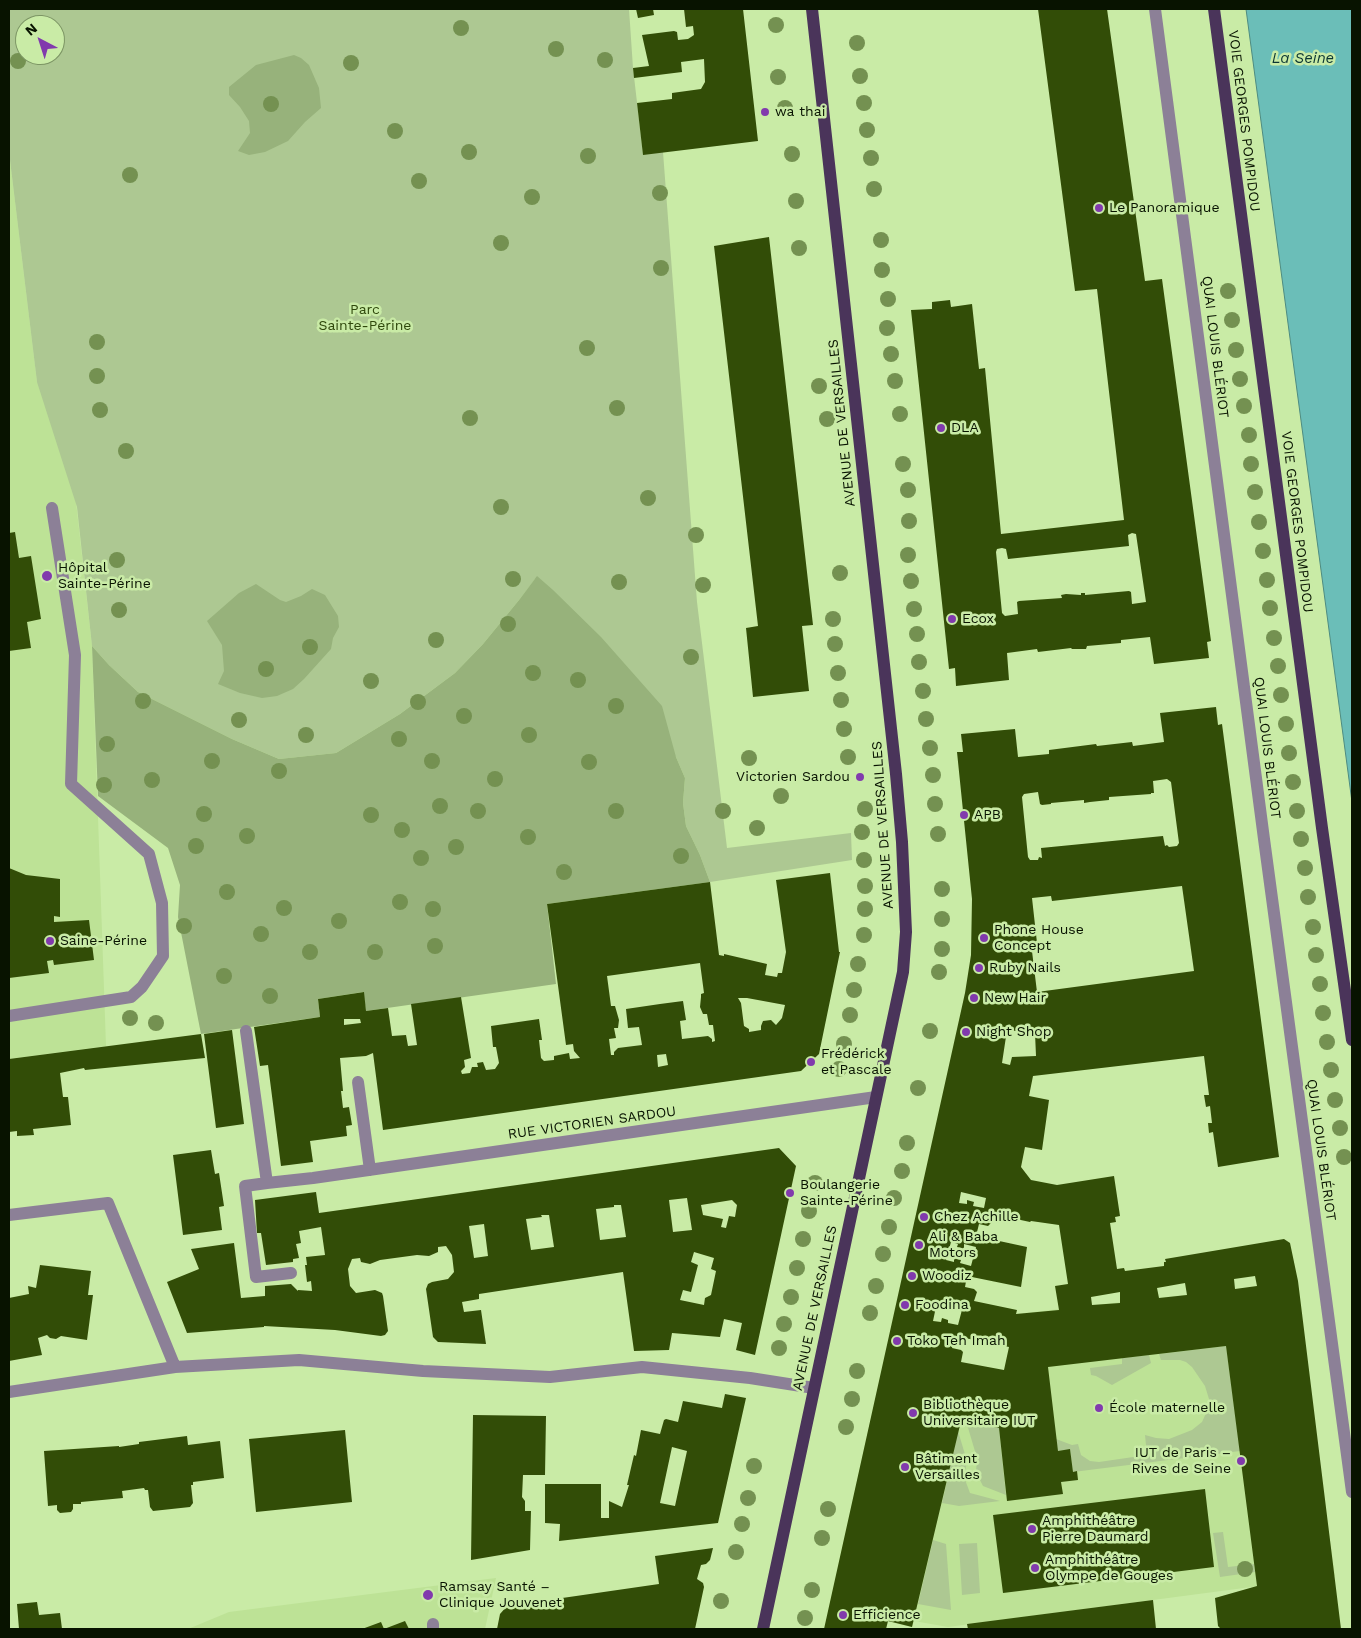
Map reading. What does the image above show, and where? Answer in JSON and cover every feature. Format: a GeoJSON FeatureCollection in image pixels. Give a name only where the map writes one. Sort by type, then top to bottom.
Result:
{"type":"FeatureCollection","features":[{"type":"Feature","properties":{"kind":"main road","name":"AVENUE DE VERSAILLES"},"geometry":{"type":"LineString","coordinates":[[763,1629],[902,972],[906,932],[902,842],[812,9]]}},
{"type":"Feature","properties":{"kind":"main road","name":"VOIE GEORGES POMPIDOU"},"geometry":{"type":"LineString","coordinates":[[1214,9],[1320,818],[1352,1040]]}},
{"type":"Feature","properties":{"kind":"street","name":"QUAI LOUIS BLÉRIOT"},"geometry":{"type":"LineString","coordinates":[[1155,9],[1352,1492]]}},
{"type":"Feature","properties":{"kind":"street"},"geometry":{"type":"LineString","coordinates":[[9,1016],[131,997],[142,987],[162,956],[162,903],[149,854],[71,784],[75,655],[52,508]]}},
{"type":"Feature","properties":{"kind":"street"},"geometry":{"type":"LineString","coordinates":[[246,1031],[266,1183]]}},
{"type":"Feature","properties":{"kind":"street"},"geometry":{"type":"LineString","coordinates":[[358,1082],[370,1170]]}},
{"type":"Feature","properties":{"kind":"street","name":"RUE VICTORIEN SARDOU"},"geometry":{"type":"LineString","coordinates":[[291,1273],[256,1277],[245,1186],[370,1170],[876,1097]]}},
{"type":"Feature","properties":{"kind":"street"},"geometry":{"type":"LineString","coordinates":[[9,1215],[108,1203],[175,1367]]}},
{"type":"Feature","properties":{"kind":"street"},"geometry":{"type":"LineString","coordinates":[[9,1392],[175,1367],[300,1360],[423,1371],[550,1377],[642,1367],[750,1378],[814,1388]]}},
{"type":"Feature","properties":{"kind":"shaded area"},"geometry":{"type":"Polygon","coordinates":[[[294,55],[309,65],[319,88],[321,108],[288,141],[265,152],[249,155],[238,151],[250,133],[249,121],[229,95],[229,87],[256,65],[294,55]]]}},
{"type":"Feature","properties":{"kind":"shaded area","name":"Hôpital Sainte-Périne"},"geometry":{"type":"Polygon","coordinates":[[[9,152],[37,382],[65,403],[92,646],[106,1046],[9,1059],[9,152]]]}},
{"type":"Feature","properties":{"kind":"shaded area"},"geometry":{"type":"Polygon","coordinates":[[[537,576],[601,637],[662,706],[676,757],[685,778],[683,803],[686,826],[710,882],[547,904],[556,984],[366,1011],[363,992],[318,999],[320,1017],[201,1034],[178,917],[180,885],[168,848],[98,796],[92,646],[138,692],[232,739],[279,759],[336,753],[400,714],[455,673],[483,644],[537,576]]]}},
{"type":"Feature","properties":{"kind":"shaded area"},"geometry":{"type":"Polygon","coordinates":[[[256,584],[286,602],[312,589],[325,595],[338,616],[339,627],[333,638],[331,649],[304,679],[293,689],[277,696],[262,698],[240,693],[218,684],[224,671],[222,645],[207,621],[239,593],[256,584]]]}},
{"type":"Feature","properties":{"kind":"shaded area","name":"IUT de Paris – Rives de Seine"},"geometry":{"type":"Polygon","coordinates":[[[1219,1291],[1313,1418],[1335,1576],[948,1627],[914,1621],[912,1627],[829,1608],[886,1351],[1002,1383],[1016,1314],[1219,1291]]]}},
{"type":"Feature","properties":{"kind":"shaded area","name":"Ramsay Santé – Clinique Jouvenet"},"geometry":{"type":"Polygon","coordinates":[[[496,1578],[485,1629],[188,1629],[229,1612],[496,1578]]]}},
{"type":"Feature","properties":{"kind":"green space","name":"Parc Sainte-Périne"},"geometry":{"type":"Polygon","coordinates":[[[9,9],[629,9],[633,68],[643,154],[663,152],[697,602],[727,848],[851,833],[852,860],[710,882],[686,826],[683,803],[685,778],[676,757],[535,579],[483,644],[455,673],[400,714],[336,753],[279,759],[232,739],[138,692],[92,646],[77,507],[37,382],[9,152],[9,9]]]}},
{"type":"Feature","properties":{"kind":"green space"},"geometry":{"type":"Polygon","coordinates":[[[1226,1346],[1240,1451],[1073,1472],[1070,1450],[1058,1451],[1056,1439],[1072,1445],[1078,1444],[1081,1455],[1090,1461],[1099,1462],[1147,1455],[1145,1435],[1169,1439],[1192,1430],[1202,1422],[1208,1409],[1209,1399],[1205,1386],[1192,1367],[1186,1362],[1180,1360],[1161,1360],[1159,1354],[1226,1346]]]}},
{"type":"Feature","properties":{"kind":"green space"},"geometry":{"type":"Polygon","coordinates":[[[1149,1355],[1151,1363],[1112,1385],[1091,1375],[1090,1368],[1122,1364],[1122,1358],[1149,1355]]]}},
{"type":"Feature","properties":{"kind":"green space"},"geometry":{"type":"Polygon","coordinates":[[[966,1421],[999,1428],[1006,1495],[983,1486],[976,1472],[977,1458],[966,1421]]]}},
{"type":"Feature","properties":{"kind":"green space"},"geometry":{"type":"Polygon","coordinates":[[[958,1431],[967,1461],[964,1477],[970,1493],[1000,1501],[959,1506],[942,1503],[958,1431]]]}},
{"type":"Feature","properties":{"kind":"green space"},"geometry":{"type":"Polygon","coordinates":[[[1223,1532],[1228,1567],[1254,1564],[1255,1572],[1220,1577],[1213,1533],[1223,1532]]]}},
{"type":"Feature","properties":{"kind":"green space"},"geometry":{"type":"Polygon","coordinates":[[[933,1540],[946,1544],[951,1610],[918,1604],[933,1540]]]}},
{"type":"Feature","properties":{"kind":"green space"},"geometry":{"type":"Polygon","coordinates":[[[977,1543],[980,1593],[962,1595],[959,1544],[977,1543]]]}},
{"type":"Feature","properties":{"kind":"water","name":"La Seine"},"geometry":{"type":"Polygon","coordinates":[[[1246,9],[1352,9],[1352,802],[1248,24],[1246,9]]]}},
{"type":"Feature","properties":{"kind":"building"},"geometry":{"type":"Polygon","coordinates":[[[636,9],[653,9],[654,15],[638,18],[636,9]]]}},
{"type":"Feature","properties":{"kind":"building"},"geometry":{"type":"Polygon","coordinates":[[[684,9],[743,9],[758,141],[643,155],[637,103],[672,99],[672,93],[701,89],[705,82],[704,59],[681,62],[682,72],[634,78],[633,68],[649,66],[642,35],[674,31],[677,32],[678,40],[688,39],[694,35],[693,26],[686,27],[684,9]]]}},
{"type":"Feature","properties":{"kind":"building"},"geometry":{"type":"Polygon","coordinates":[[[1038,9],[1107,9],[1145,281],[1162,279],[1211,641],[1207,642],[1209,658],[1154,664],[1150,637],[1121,640],[1121,643],[1087,646],[1086,649],[1071,648],[1038,652],[1037,649],[1007,653],[1009,680],[956,686],[955,668],[949,669],[911,310],[932,309],[932,302],[950,300],[951,307],[972,304],[979,369],[985,368],[1001,534],[1124,520],[1097,289],[1075,291],[1038,9]],[[1136,534],[1128,535],[1129,546],[1008,559],[1006,549],[997,549],[1002,613],[1005,616],[1018,614],[1017,602],[1019,601],[1062,598],[1061,595],[1066,594],[1081,595],[1081,593],[1085,593],[1085,595],[1129,591],[1131,592],[1132,604],[1146,602],[1136,534]]]}},
{"type":"Feature","properties":{"kind":"building"},"geometry":{"type":"Polygon","coordinates":[[[769,237],[813,625],[802,626],[809,691],[753,697],[746,628],[758,626],[714,246],[769,237]]]}},
{"type":"Feature","properties":{"kind":"building"},"geometry":{"type":"Polygon","coordinates":[[[15,532],[19,558],[31,556],[41,619],[27,622],[31,648],[9,651],[9,533],[15,532]]]}},
{"type":"Feature","properties":{"kind":"building"},"geometry":{"type":"Polygon","coordinates":[[[1216,707],[1218,725],[1222,724],[1279,1157],[1218,1167],[1213,1132],[1209,1133],[1208,1123],[1212,1123],[1210,1106],[1206,1107],[1204,1095],[1209,1095],[1204,1056],[1033,1076],[1029,1096],[1049,1100],[1042,1150],[1025,1147],[1021,1167],[1031,1180],[1057,1185],[1114,1176],[1120,1216],[1115,1217],[1116,1222],[1110,1223],[1117,1269],[1124,1268],[1125,1271],[1164,1266],[1165,1259],[1284,1239],[1290,1243],[1298,1281],[1341,1629],[1221,1629],[1218,1626],[1215,1598],[1257,1586],[1226,1346],[1048,1367],[1058,1451],[1070,1449],[1073,1472],[1077,1471],[1078,1480],[1061,1482],[1063,1494],[1007,1501],[999,1428],[961,1421],[912,1627],[888,1621],[886,1629],[824,1629],[965,993],[971,955],[972,899],[957,752],[963,752],[961,734],[1015,729],[1018,757],[1049,754],[1049,750],[1096,744],[1097,746],[1132,742],[1133,746],[1164,742],[1160,713],[1216,707]],[[1167,779],[1153,781],[1154,793],[1109,797],[1109,800],[1084,803],[1084,800],[1042,805],[1040,804],[1038,792],[1024,794],[1022,797],[1028,857],[1030,860],[1042,858],[1041,848],[1163,836],[1165,846],[1177,846],[1179,843],[1171,782],[1167,779]],[[1182,886],[1052,901],[1051,896],[1032,898],[1037,943],[1031,943],[1037,992],[1194,971],[1182,886]],[[1007,1030],[1002,1063],[1010,1065],[1012,1057],[1036,1056],[1035,1033],[1007,1030]],[[961,1192],[959,1203],[967,1204],[967,1200],[974,1202],[973,1206],[984,1208],[986,1198],[961,1192]],[[993,1214],[991,1223],[988,1226],[979,1224],[976,1236],[1027,1247],[1021,1287],[967,1276],[965,1287],[974,1289],[977,1292],[974,1301],[1017,1310],[1016,1314],[1059,1310],[1055,1286],[1068,1284],[1059,1225],[1030,1222],[993,1214]],[[951,1242],[946,1260],[954,1262],[954,1258],[961,1260],[960,1263],[971,1266],[976,1247],[964,1244],[964,1249],[957,1247],[958,1244],[951,1242]],[[1255,1276],[1234,1279],[1235,1289],[1257,1286],[1255,1276]],[[1185,1283],[1157,1288],[1159,1298],[1187,1295],[1185,1283]],[[1120,1292],[1091,1297],[1092,1305],[1120,1303],[1120,1292]],[[937,1302],[933,1321],[941,1322],[942,1318],[948,1320],[948,1323],[958,1325],[963,1306],[952,1304],[951,1308],[944,1306],[945,1303],[937,1302]],[[955,1336],[952,1348],[963,1352],[961,1362],[1004,1370],[1009,1347],[955,1336]]]}},
{"type":"Feature","properties":{"kind":"building","name":"Saine-Périne"},"geometry":{"type":"Polygon","coordinates":[[[9,868],[26,875],[60,879],[60,917],[54,916],[54,922],[89,920],[94,960],[54,965],[53,960],[47,961],[49,973],[9,978],[9,868]]]}},
{"type":"Feature","properties":{"kind":"building"},"geometry":{"type":"Polygon","coordinates":[[[830,873],[840,952],[819,1054],[801,1071],[383,1130],[373,1053],[366,1056],[340,1058],[343,1108],[349,1107],[352,1125],[346,1126],[347,1136],[310,1141],[313,1162],[281,1166],[268,1065],[260,1066],[254,1027],[320,1017],[318,999],[364,992],[366,1011],[388,1008],[392,1036],[406,1035],[408,1046],[417,1045],[411,1004],[461,997],[471,1058],[464,1060],[465,1067],[461,1071],[462,1074],[470,1073],[472,1067],[478,1067],[477,1063],[483,1062],[486,1070],[495,1069],[499,1063],[496,1047],[493,1047],[491,1026],[539,1019],[542,1040],[539,1040],[541,1058],[544,1061],[554,1060],[554,1056],[569,1053],[570,1059],[580,1058],[574,1051],[573,1044],[566,1045],[547,904],[710,882],[719,955],[724,956],[724,954],[767,964],[765,975],[777,977],[778,973],[782,973],[786,952],[776,880],[830,873]],[[700,963],[607,976],[611,1006],[615,1006],[619,1020],[618,1028],[614,1028],[616,1038],[609,1039],[611,1055],[614,1055],[618,1048],[642,1045],[639,1027],[628,1028],[626,1009],[660,1004],[683,1001],[686,1020],[680,1021],[682,1039],[708,1036],[712,1039],[712,1042],[715,1041],[713,1025],[709,1025],[707,1014],[703,1014],[700,1007],[701,994],[704,993],[700,963]],[[738,998],[741,1003],[744,1026],[749,1029],[749,1032],[761,1030],[763,1021],[771,1020],[776,1025],[782,1018],[785,1005],[738,998]],[[344,1019],[344,1025],[361,1023],[360,1019],[344,1019]],[[666,1054],[657,1055],[658,1067],[668,1065],[666,1054]]]}},
{"type":"Feature","properties":{"kind":"building"},"geometry":{"type":"Polygon","coordinates":[[[232,1030],[244,1124],[216,1128],[204,1034],[232,1030]]]}},
{"type":"Feature","properties":{"kind":"building"},"geometry":{"type":"Polygon","coordinates":[[[201,1034],[205,1058],[85,1070],[84,1068],[60,1073],[63,1097],[68,1097],[71,1125],[33,1129],[34,1135],[17,1136],[17,1131],[9,1132],[9,1059],[201,1034]]]}},
{"type":"Feature","properties":{"kind":"building"},"geometry":{"type":"Polygon","coordinates":[[[779,1148],[796,1166],[755,1355],[736,1350],[742,1323],[724,1319],[720,1337],[672,1333],[669,1350],[634,1351],[623,1272],[479,1294],[479,1299],[462,1302],[464,1312],[481,1310],[486,1344],[438,1342],[433,1337],[426,1289],[428,1284],[448,1279],[454,1272],[452,1255],[446,1246],[438,1247],[438,1252],[429,1256],[417,1255],[380,1260],[370,1264],[361,1262],[360,1258],[352,1259],[348,1269],[350,1286],[356,1293],[375,1290],[382,1293],[388,1331],[385,1335],[264,1326],[187,1333],[167,1282],[199,1269],[191,1249],[234,1243],[241,1298],[265,1296],[265,1286],[291,1284],[298,1291],[312,1291],[311,1281],[307,1282],[306,1257],[325,1255],[321,1227],[299,1231],[301,1243],[296,1244],[299,1258],[293,1259],[293,1262],[266,1265],[261,1233],[257,1233],[255,1200],[316,1192],[319,1213],[779,1148]],[[687,1198],[669,1200],[673,1232],[692,1230],[687,1198]],[[732,1200],[701,1205],[703,1215],[723,1219],[721,1227],[726,1228],[729,1216],[735,1217],[737,1205],[732,1200]],[[621,1205],[596,1209],[600,1240],[626,1237],[621,1205]],[[541,1215],[542,1217],[526,1219],[531,1250],[554,1247],[549,1215],[541,1215]],[[484,1224],[469,1226],[474,1258],[488,1256],[484,1224]],[[694,1252],[691,1262],[698,1265],[691,1292],[683,1290],[680,1300],[704,1305],[705,1298],[711,1295],[716,1271],[711,1269],[714,1258],[694,1252]]]}},
{"type":"Feature","properties":{"kind":"building"},"geometry":{"type":"Polygon","coordinates":[[[211,1150],[215,1174],[219,1173],[224,1206],[219,1207],[222,1230],[183,1235],[173,1155],[211,1150]]]}},
{"type":"Feature","properties":{"kind":"building"},"geometry":{"type":"Polygon","coordinates":[[[40,1265],[91,1271],[88,1295],[93,1295],[87,1340],[61,1336],[56,1339],[50,1338],[47,1335],[38,1338],[42,1355],[9,1361],[9,1298],[29,1294],[28,1286],[36,1288],[40,1265]]]}},
{"type":"Feature","properties":{"kind":"building"},"geometry":{"type":"Polygon","coordinates":[[[725,1394],[746,1398],[718,1523],[559,1541],[560,1524],[545,1523],[545,1484],[601,1484],[601,1518],[609,1518],[609,1501],[622,1507],[629,1485],[627,1485],[634,1455],[636,1456],[641,1430],[660,1434],[664,1420],[678,1422],[683,1401],[722,1408],[725,1394]],[[672,1447],[660,1503],[675,1506],[687,1451],[672,1447]]]}},
{"type":"Feature","properties":{"kind":"building"},"geometry":{"type":"Polygon","coordinates":[[[473,1415],[546,1416],[545,1475],[523,1475],[522,1497],[525,1501],[525,1511],[531,1511],[530,1550],[471,1560],[473,1415]]]}},
{"type":"Feature","properties":{"kind":"building"},"geometry":{"type":"Polygon","coordinates":[[[345,1430],[352,1502],[256,1512],[249,1439],[345,1430]]]}},
{"type":"Feature","properties":{"kind":"building"},"geometry":{"type":"Polygon","coordinates":[[[187,1436],[188,1445],[220,1441],[224,1478],[193,1482],[193,1485],[191,1485],[193,1503],[190,1507],[153,1511],[150,1507],[148,1490],[144,1488],[122,1491],[123,1498],[73,1504],[71,1512],[60,1513],[57,1510],[57,1505],[48,1506],[44,1451],[119,1447],[139,1444],[139,1442],[187,1436]]]}},
{"type":"Feature","properties":{"kind":"building"},"geometry":{"type":"Polygon","coordinates":[[[1205,1489],[1214,1567],[1003,1593],[993,1515],[1205,1489]]]}},
{"type":"Feature","properties":{"kind":"building"},"geometry":{"type":"Polygon","coordinates":[[[713,1548],[710,1560],[706,1564],[701,1565],[697,1579],[703,1583],[704,1587],[695,1629],[497,1629],[500,1614],[507,1606],[659,1584],[655,1556],[713,1548]]]}},
{"type":"Feature","properties":{"kind":"building"},"geometry":{"type":"Polygon","coordinates":[[[1153,1600],[1156,1629],[968,1629],[967,1624],[1153,1600]]]}},
{"type":"Feature","properties":{"kind":"building"},"geometry":{"type":"Polygon","coordinates":[[[37,1602],[39,1615],[60,1613],[62,1629],[19,1629],[17,1604],[37,1602]]]}},
{"type":"Feature","properties":{"kind":"building"},"geometry":{"type":"Polygon","coordinates":[[[405,1621],[409,1629],[384,1629],[405,1621]]]}},
{"type":"Feature","properties":{"kind":"building"},"geometry":{"type":"Polygon","coordinates":[[[381,1622],[384,1629],[362,1629],[381,1622]]]}},
{"type":"Feature","properties":{"kind":"place","name":"wa thai"},"geometry":{"type":"Point","coordinates":[765,112]}},
{"type":"Feature","properties":{"kind":"place","name":"Le Panoramique"},"geometry":{"type":"Point","coordinates":[1099,208]}},
{"type":"Feature","properties":{"kind":"place","name":"DLA"},"geometry":{"type":"Point","coordinates":[941,428]}},
{"type":"Feature","properties":{"kind":"place","name":"Hôpital Sainte-Périne"},"geometry":{"type":"Point","coordinates":[47,576]}},
{"type":"Feature","properties":{"kind":"place","name":"Ecox"},"geometry":{"type":"Point","coordinates":[952,619]}},
{"type":"Feature","properties":{"kind":"place","name":"Victorien Sardou"},"geometry":{"type":"Point","coordinates":[860,777]}},
{"type":"Feature","properties":{"kind":"place","name":"APB"},"geometry":{"type":"Point","coordinates":[964,815]}},
{"type":"Feature","properties":{"kind":"place","name":"Phone House Concept"},"geometry":{"type":"Point","coordinates":[984,938]}},
{"type":"Feature","properties":{"kind":"place","name":"Saine-Périne"},"geometry":{"type":"Point","coordinates":[50,941]}},
{"type":"Feature","properties":{"kind":"place","name":"Ruby Nails"},"geometry":{"type":"Point","coordinates":[979,968]}},
{"type":"Feature","properties":{"kind":"place","name":"New Hair"},"geometry":{"type":"Point","coordinates":[974,998]}},
{"type":"Feature","properties":{"kind":"place","name":"Night Shop"},"geometry":{"type":"Point","coordinates":[966,1032]}},
{"type":"Feature","properties":{"kind":"place","name":"Frédérick et Pascale"},"geometry":{"type":"Point","coordinates":[811,1062]}},
{"type":"Feature","properties":{"kind":"place","name":"Boulangerie Sainte-Périne"},"geometry":{"type":"Point","coordinates":[790,1193]}},
{"type":"Feature","properties":{"kind":"place","name":"Chez Achille"},"geometry":{"type":"Point","coordinates":[924,1217]}},
{"type":"Feature","properties":{"kind":"place","name":"Ali & Baba Motors"},"geometry":{"type":"Point","coordinates":[919,1245]}},
{"type":"Feature","properties":{"kind":"place","name":"Woodiz"},"geometry":{"type":"Point","coordinates":[912,1276]}},
{"type":"Feature","properties":{"kind":"place","name":"Foodina"},"geometry":{"type":"Point","coordinates":[905,1305]}},
{"type":"Feature","properties":{"kind":"place","name":"Toko Teh Imah"},"geometry":{"type":"Point","coordinates":[897,1341]}},
{"type":"Feature","properties":{"kind":"place","name":"École maternelle"},"geometry":{"type":"Point","coordinates":[1099,1408]}},
{"type":"Feature","properties":{"kind":"place","name":"Bibliothèque Universitaire IUT"},"geometry":{"type":"Point","coordinates":[913,1413]}},
{"type":"Feature","properties":{"kind":"place","name":"IUT de Paris – Rives de Seine"},"geometry":{"type":"Point","coordinates":[1241,1461]}},
{"type":"Feature","properties":{"kind":"place","name":"Bâtiment Versailles"},"geometry":{"type":"Point","coordinates":[905,1467]}},
{"type":"Feature","properties":{"kind":"place","name":"Amphithéâtre Pierre Daumard"},"geometry":{"type":"Point","coordinates":[1032,1529]}},
{"type":"Feature","properties":{"kind":"place","name":"Amphithéâtre Olympe de Gouges"},"geometry":{"type":"Point","coordinates":[1035,1568]}},
{"type":"Feature","properties":{"kind":"place","name":"Ramsay Santé – Clinique Jouvenet"},"geometry":{"type":"Point","coordinates":[428,1595]}},
{"type":"Feature","properties":{"kind":"place","name":"Efficience"},"geometry":{"type":"Point","coordinates":[843,1615]}}]}
